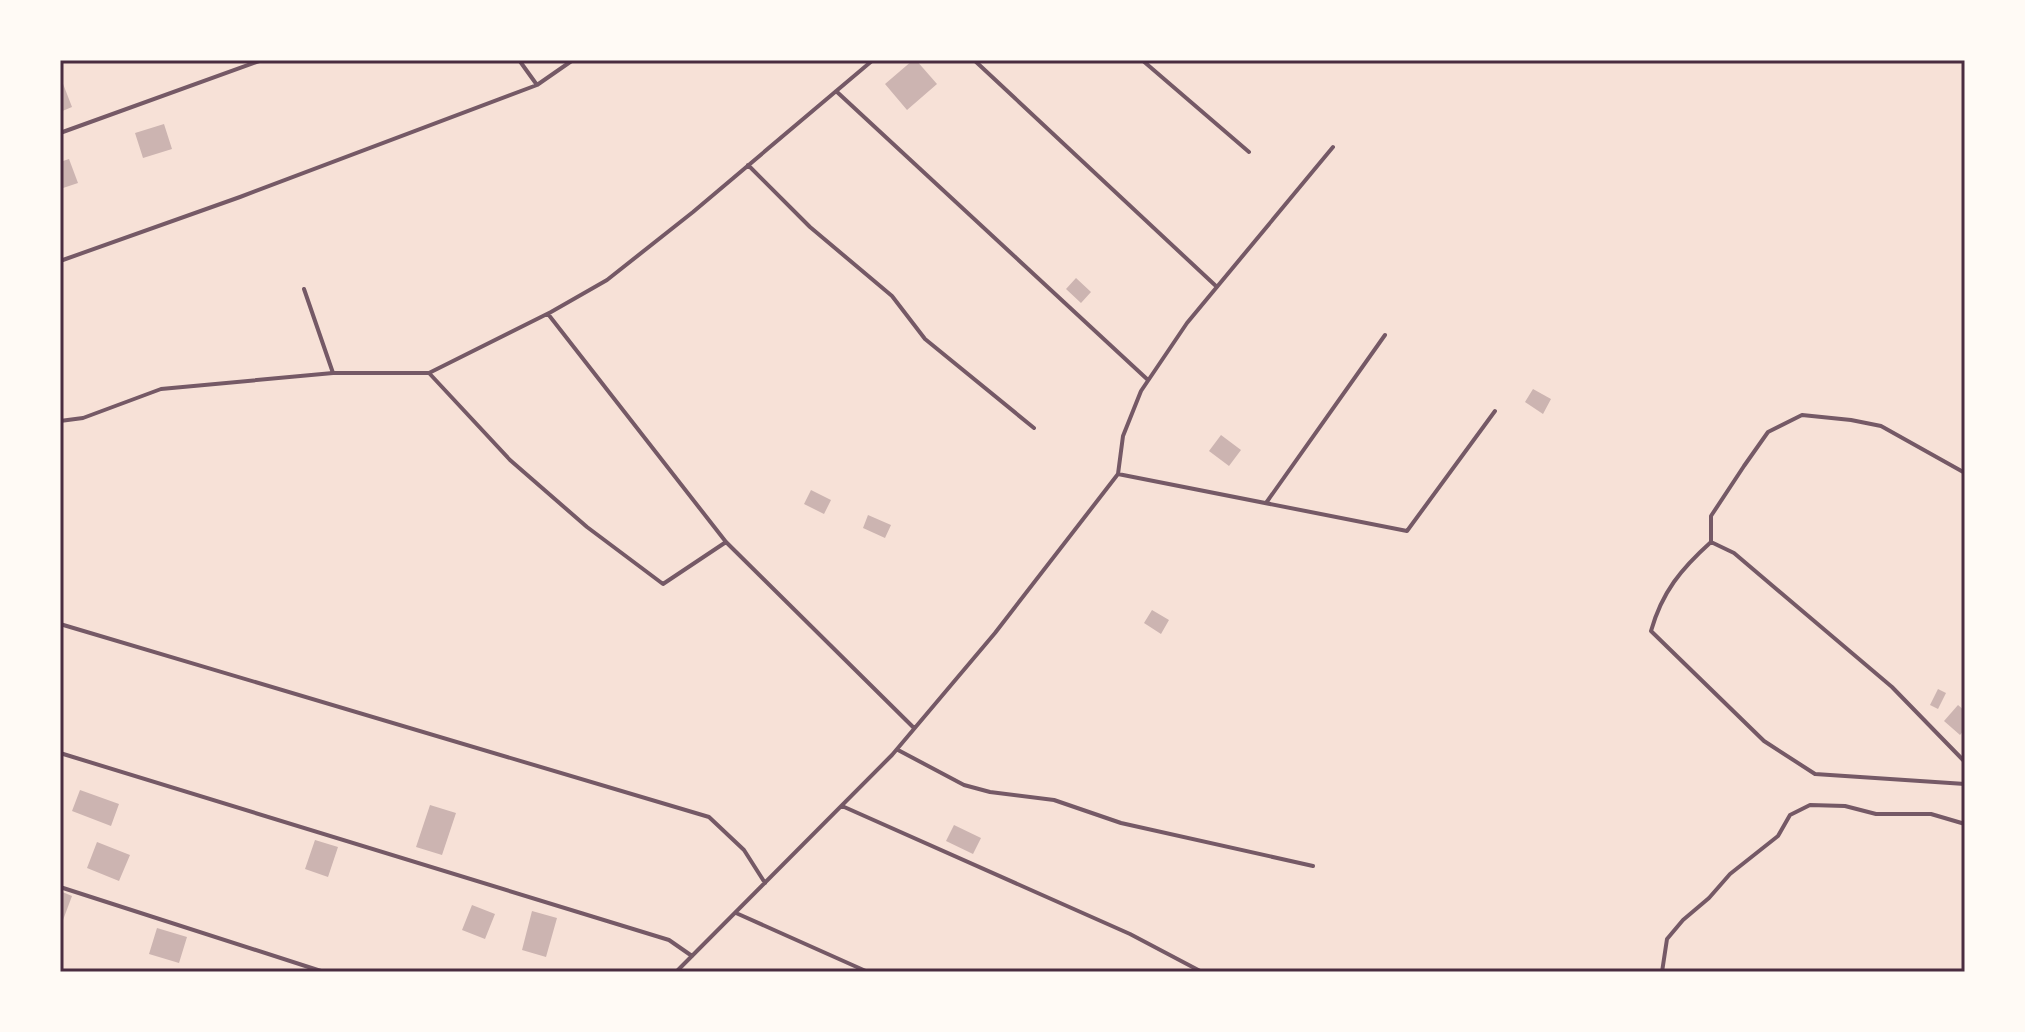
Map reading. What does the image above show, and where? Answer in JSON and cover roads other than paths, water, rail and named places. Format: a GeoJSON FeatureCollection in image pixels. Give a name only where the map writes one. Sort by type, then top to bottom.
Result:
{"type":"FeatureCollection","features":[{"type":"Feature","properties":{"kind":"lane"},"geometry":{"type":"LineString","coordinates":[[60,133],[262,60]]}},
{"type":"Feature","properties":{"kind":"lane"},"geometry":{"type":"LineString","coordinates":[[519,60],[537,85]]}},
{"type":"Feature","properties":{"kind":"lane"},"geometry":{"type":"LineString","coordinates":[[60,261],[537,85],[573,60]]}},
{"type":"Feature","properties":{"kind":"lane"},"geometry":{"type":"LineString","coordinates":[[60,421],[83,418],[161,389],[333,373],[429,373],[548,314],[607,280],[873,60]]}},
{"type":"Feature","properties":{"kind":"lane"},"geometry":{"type":"LineString","coordinates":[[974,60],[1217,287]]}},
{"type":"Feature","properties":{"kind":"lane"},"geometry":{"type":"LineString","coordinates":[[1142,60],[1249,152]]}},
{"type":"Feature","properties":{"kind":"lane"},"geometry":{"type":"LineString","coordinates":[[836,91],[1148,380]]}},
{"type":"Feature","properties":{"kind":"lane"},"geometry":{"type":"LineString","coordinates":[[676,972],[897,749],[995,633],[1118,474],[1123,436],[1141,391],[1187,323],[1333,147]]}},
{"type":"Feature","properties":{"kind":"lane"},"geometry":{"type":"LineString","coordinates":[[748,165],[810,227],[892,296],[925,339],[1034,428]]}},
{"type":"Feature","properties":{"kind":"lane"},"geometry":{"type":"LineString","coordinates":[[304,289],[333,373]]}},
{"type":"Feature","properties":{"kind":"lane"},"geometry":{"type":"LineString","coordinates":[[548,314],[726,542],[914,728]]}},
{"type":"Feature","properties":{"kind":"lane"},"geometry":{"type":"LineString","coordinates":[[1265,503],[1385,335]]}},
{"type":"Feature","properties":{"kind":"lane"},"geometry":{"type":"LineString","coordinates":[[429,373],[510,460],[587,527],[663,584],[726,542]]}},
{"type":"Feature","properties":{"kind":"lane"},"geometry":{"type":"LineString","coordinates":[[1118,474],[1407,531],[1495,411]]}},
{"type":"Feature","properties":{"kind":"lane"},"geometry":{"type":"LineString","coordinates":[[1965,473],[1881,426],[1802,415],[1768,432],[1711,516],[1711,542],[1691,560],[1659,603],[1651,631],[1764,741],[1815,774],[1965,784]]}},
{"type":"Feature","properties":{"kind":"lane"},"geometry":{"type":"LineString","coordinates":[[1711,542],[1734,553],[1881,677],[1965,762]]}},
{"type":"Feature","properties":{"kind":"lane"},"geometry":{"type":"LineString","coordinates":[[60,624],[709,817],[744,850],[765,883]]}},
{"type":"Feature","properties":{"kind":"lane"},"geometry":{"type":"LineString","coordinates":[[897,749],[964,785],[990,792],[1054,800],[1121,823],[1313,866]]}},
{"type":"Feature","properties":{"kind":"lane"},"geometry":{"type":"LineString","coordinates":[[60,753],[669,940],[693,956]]}},
{"type":"Feature","properties":{"kind":"lane"},"geometry":{"type":"LineString","coordinates":[[1662,972],[1667,939],[1683,920],[1709,898],[1730,874],[1778,836],[1790,815],[1810,805],[1845,806],[1876,814],[1931,814],[1965,824]]}},
{"type":"Feature","properties":{"kind":"lane"},"geometry":{"type":"LineString","coordinates":[[842,806],[1130,934],[1202,972]]}},
{"type":"Feature","properties":{"kind":"lane"},"geometry":{"type":"LineString","coordinates":[[60,887],[324,972]]}},
{"type":"Feature","properties":{"kind":"lane"},"geometry":{"type":"LineString","coordinates":[[736,913],[868,972]]}}]}
